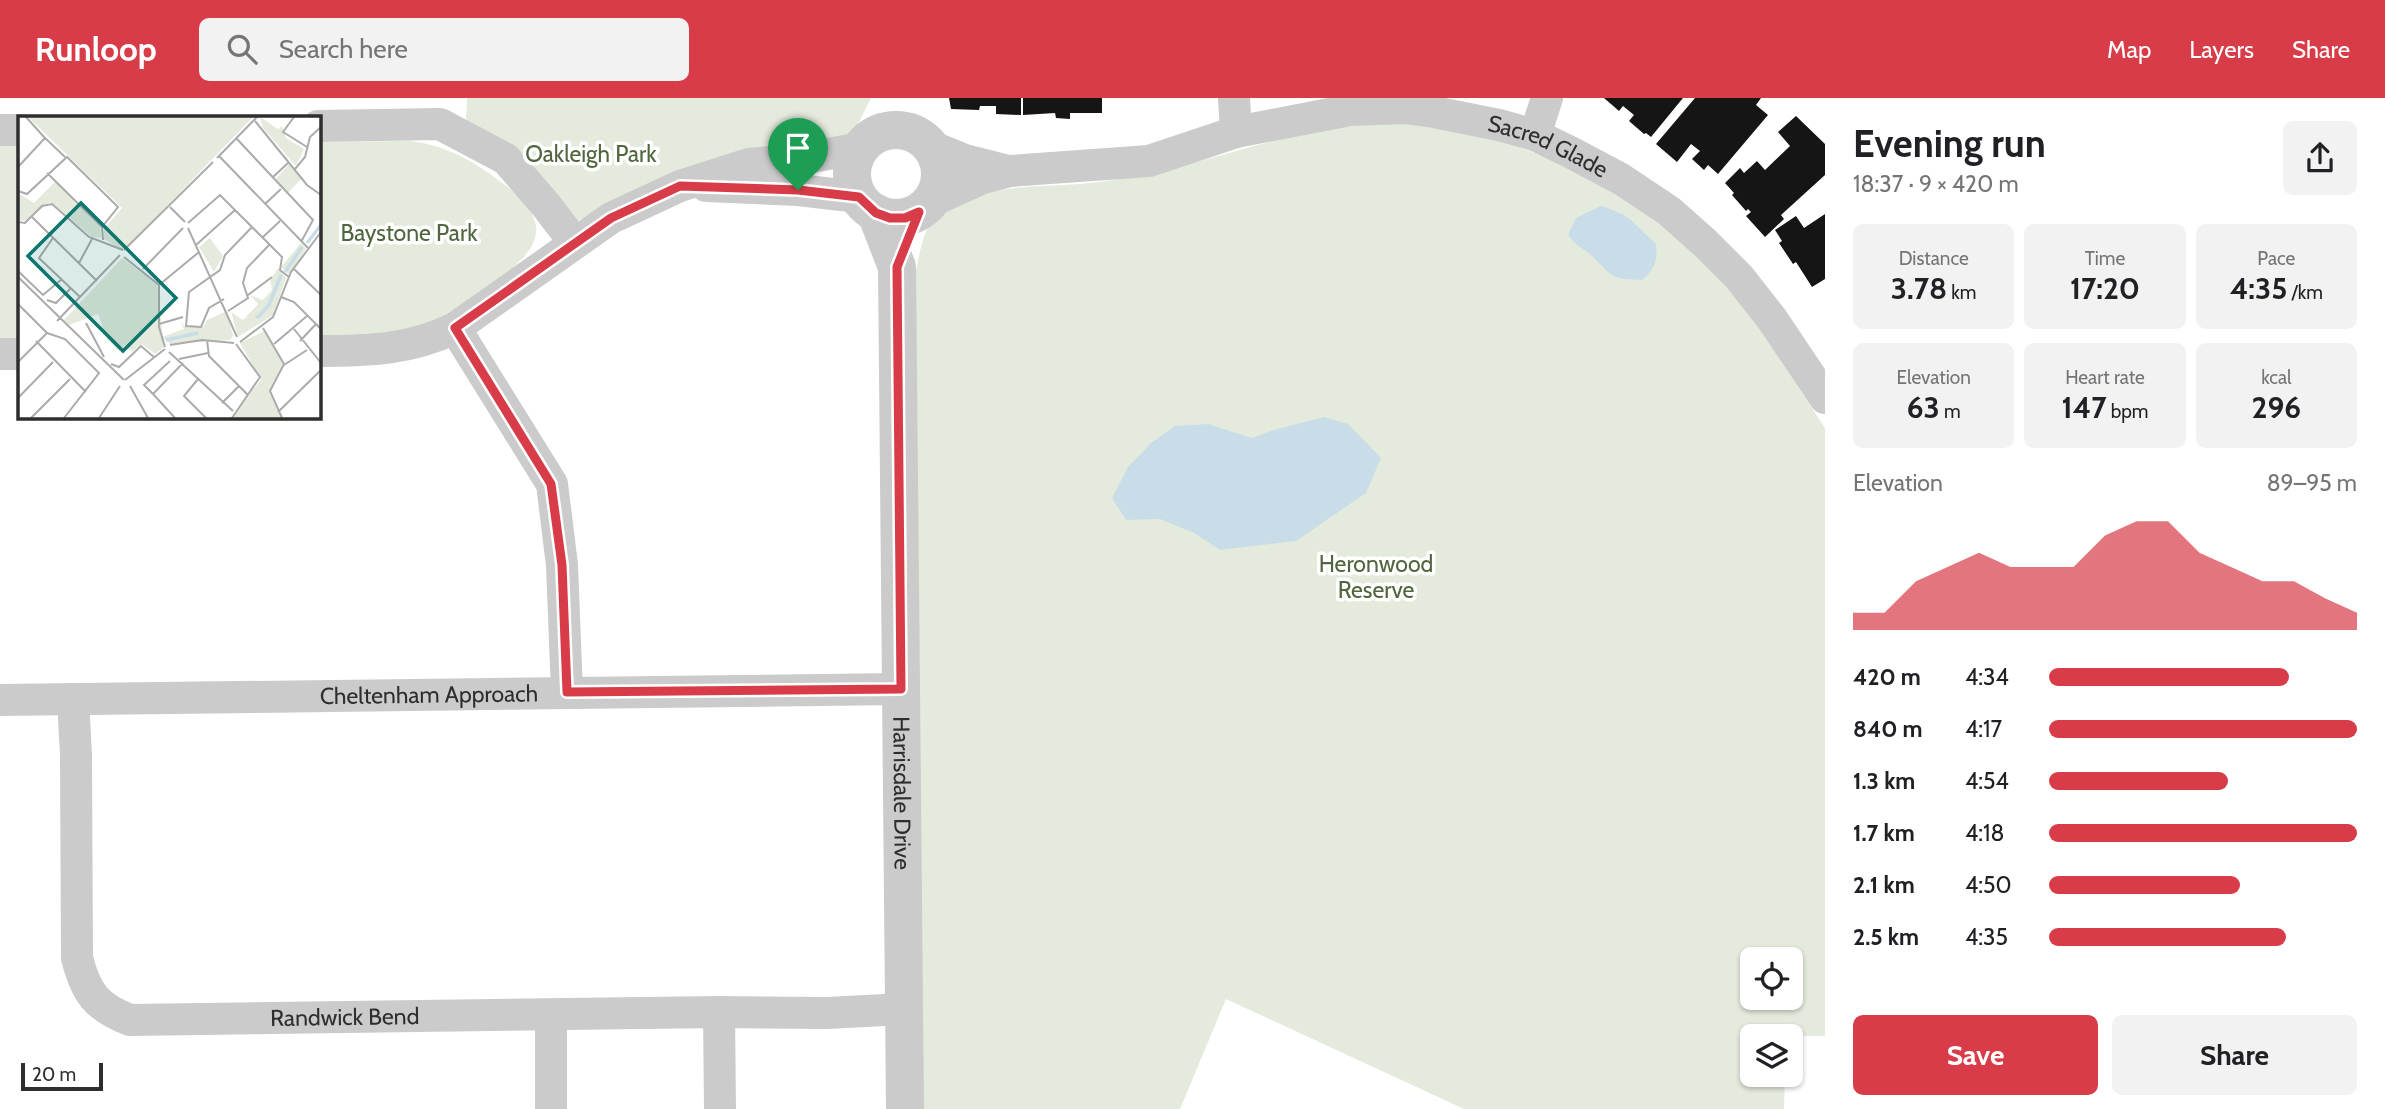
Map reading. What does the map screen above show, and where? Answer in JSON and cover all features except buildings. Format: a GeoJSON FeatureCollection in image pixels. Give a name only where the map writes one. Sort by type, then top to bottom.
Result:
{"type":"FeatureCollection","features":[{"type":"Feature","properties":{"kind":"street"},"geometry":{"type":"LineString","coordinates":[[867,205],[853,183],[852,168],[869,141],[887,98]]}},
{"type":"Feature","properties":{"kind":"street"},"geometry":{"type":"LineString","coordinates":[[680,186],[798,190],[867,205],[890,218],[905,218],[924,207],[939,186],[941,173],[939,160],[905,98]]}},
{"type":"Feature","properties":{"kind":"street"},"geometry":{"type":"LineString","coordinates":[[1234,98],[1236,132]]}},
{"type":"Feature","properties":{"kind":"street"},"geometry":{"type":"LineString","coordinates":[[1535,135],[1547,98]]}},
{"type":"Feature","properties":{"kind":"street","name":"Sacred Glade"},"geometry":{"type":"LineString","coordinates":[[924,207],[983,178],[1010,171],[1149,161],[1236,132],[1350,110],[1405,108],[1434,112],[1535,135],[1620,179],[1669,211],[1739,277],[1772,318],[1825,398]]}},
{"type":"Feature","properties":{"kind":"street"},"geometry":{"type":"LineString","coordinates":[[320,126],[442,111],[506,159],[575,243]]}},
{"type":"Feature","properties":{"kind":"street"},"geometry":{"type":"LineString","coordinates":[[320,351],[405,347],[432,339],[455,328],[611,218],[680,186],[749,164],[801,159],[869,141],[900,129],[927,142]]}},
{"type":"Feature","properties":{"kind":"street"},"geometry":{"type":"LineString","coordinates":[[0,130],[18,130]]}},
{"type":"Feature","properties":{"kind":"street","name":"Sacred Glade"},"geometry":{"type":"LineString","coordinates":[[927,142],[965,160],[1010,171]]}},
{"type":"Feature","properties":{"kind":"street","name":"Harrisdale Drive"},"geometry":{"type":"LineString","coordinates":[[867,205],[897,267]]}},
{"type":"Feature","properties":{"kind":"street","name":"Harrisdale Drive"},"geometry":{"type":"LineString","coordinates":[[905,1109],[897,267],[924,207]]}},
{"type":"Feature","properties":{"kind":"street"},"geometry":{"type":"LineString","coordinates":[[455,328],[551,484],[562,565],[567,692]]}},
{"type":"Feature","properties":{"kind":"street"},"geometry":{"type":"LineString","coordinates":[[0,355],[18,354]]}},
{"type":"Feature","properties":{"kind":"street","name":"Cheltenham Approach"},"geometry":{"type":"LineString","coordinates":[[0,700],[901,689]]}},
{"type":"Feature","properties":{"kind":"street","name":"Randwick Bend"},"geometry":{"type":"LineString","coordinates":[[73,699],[76,755],[77,958],[92,997],[122,1017],[143,1021],[719,1012],[827,1013],[904,1009]]}},
{"type":"Feature","properties":{"kind":"street"},"geometry":{"type":"LineString","coordinates":[[719,1012],[720,1109]]}},
{"type":"Feature","properties":{"kind":"street"},"geometry":{"type":"LineString","coordinates":[[551,1015],[551,1109]]}},
{"type":"Feature","properties":{"kind":"green space","name":"Oakleigh Park"},"geometry":{"type":"Polygon","coordinates":[[[467,98],[871,98],[853,134],[634,196],[575,222],[540,184],[466,119],[467,98]]]}},
{"type":"Feature","properties":{"kind":"green space","name":"Heronwood Reserve"},"geometry":{"type":"Polygon","coordinates":[[[1409,122],[1441,126],[1515,145],[1559,163],[1629,201],[1678,238],[1750,314],[1825,428],[1825,1036],[1803,1036],[1803,1024],[1740,1024],[1740,1087],[1785,1087],[1784,1109],[1464,1109],[1226,999],[1180,1109],[922,1109],[915,275],[926,233],[941,213],[976,196],[1025,187],[1131,177],[1306,133],[1349,126],[1409,122]]]}},
{"type":"Feature","properties":{"kind":"green space","name":"Baystone Park"},"geometry":{"type":"Polygon","coordinates":[[[410,141],[435,146],[458,155],[501,182],[521,199],[532,215],[536,229],[534,242],[513,268],[428,325],[388,334],[320,337],[320,142],[410,141]]]}},
{"type":"Feature","properties":{"kind":"green space"},"geometry":{"type":"Polygon","coordinates":[[[0,144],[18,144],[18,340],[0,340],[0,144]]]}},
{"type":"Feature","properties":{"kind":"water"},"geometry":{"type":"Polygon","coordinates":[[[1601,206],[1632,221],[1656,244],[1655,264],[1642,280],[1614,276],[1568,235],[1576,218],[1601,206]]]}},
{"type":"Feature","properties":{"kind":"water"},"geometry":{"type":"Polygon","coordinates":[[[1324,417],[1348,424],[1381,458],[1366,493],[1296,541],[1220,550],[1194,533],[1160,519],[1126,520],[1112,498],[1128,467],[1151,443],[1175,426],[1208,424],[1252,438],[1324,417]]]}},
{"type":"Feature","properties":{"kind":"route"},"geometry":{"type":"LineString","coordinates":[[680,186],[798,190],[859,197],[876,213],[890,218],[905,218],[919,212],[897,267],[901,689],[567,692],[562,565],[551,484],[455,328],[611,218],[680,186]]}}]}
